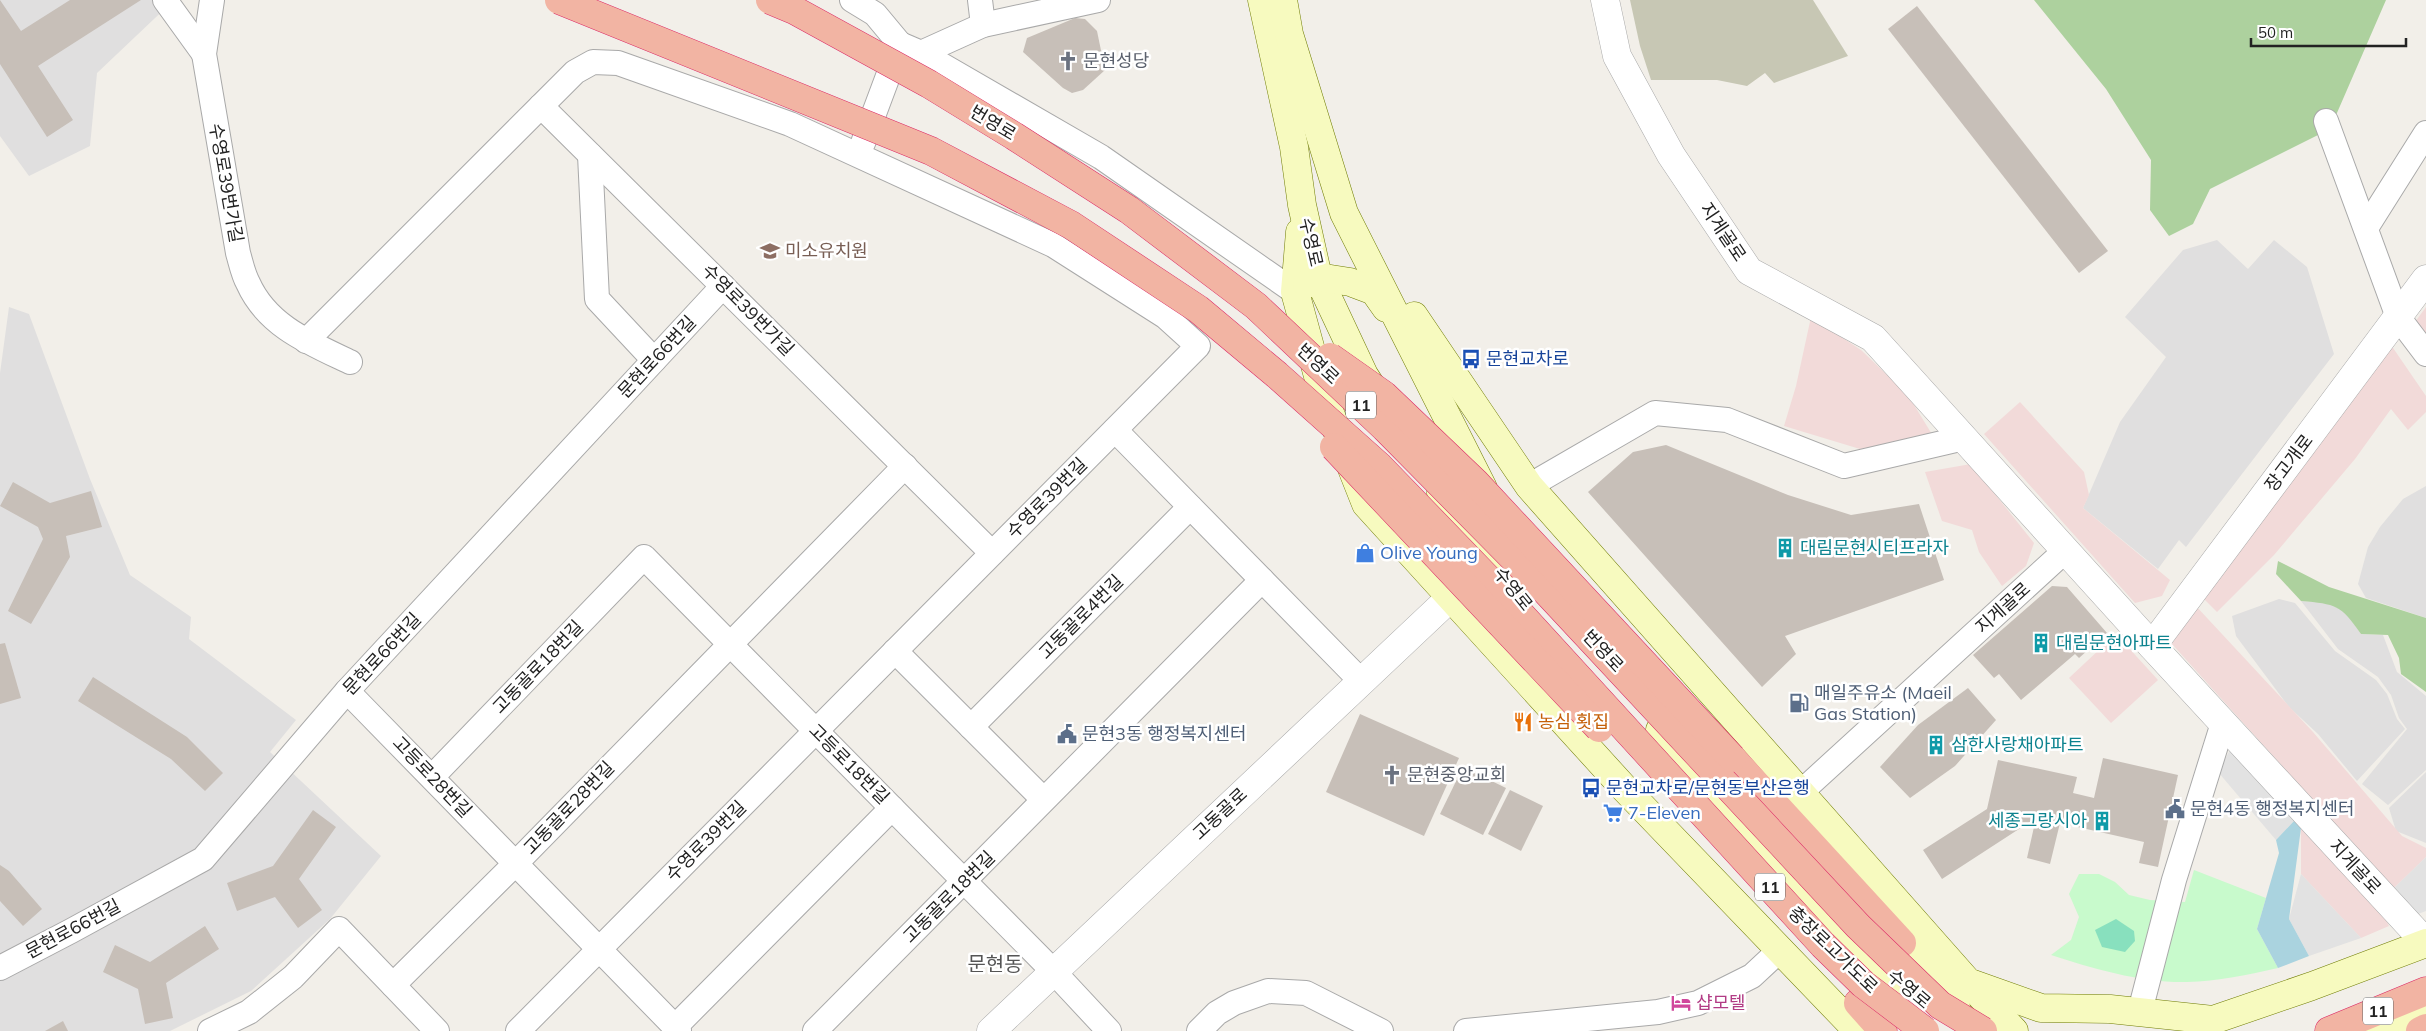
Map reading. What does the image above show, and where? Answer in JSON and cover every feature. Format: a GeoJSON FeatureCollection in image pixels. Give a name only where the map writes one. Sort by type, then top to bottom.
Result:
{"type":"FeatureCollection","features":[{"type":"Feature","properties":{"kind":"highway","name":"번영로"},"geometry":{"type":"LineString","coordinates":[[559,0],[931,151],[1071,225],[1198,309],[1277,375],[1379,466],[1493,584],[1626,730]]}},
{"type":"Feature","properties":{"kind":"highway","name":"번영로"},"geometry":{"type":"LineString","coordinates":[[770,0],[794,10],[929,84],[1014,136],[1129,210],[1256,306],[1385,428],[1542,587],[1858,926]]}},
{"type":"Feature","properties":{"kind":"highway"},"geometry":{"type":"LineString","coordinates":[[1256,306],[1384,395],[1475,482],[1902,943]]}},
{"type":"Feature","properties":{"kind":"highway"},"geometry":{"type":"LineString","coordinates":[[1198,309],[1305,417],[1884,1031]]}},
{"type":"Feature","properties":{"kind":"highway","name":"충장로고가도로"},"geometry":{"type":"LineString","coordinates":[[1626,730],[1823,945],[1864,984],[1925,1031]]}},
{"type":"Feature","properties":{"kind":"highway","name":"충장로고가도로"},"geometry":{"type":"LineString","coordinates":[[1858,926],[1940,1005],[1983,1031]]}},
{"type":"Feature","properties":{"kind":"highway","name":"11"},"geometry":{"type":"LineString","coordinates":[[2329,1031],[2426,991]]}},
{"type":"Feature","properties":{"kind":"highway"},"geometry":{"type":"LineString","coordinates":[[2420,1031],[2426,1028]]}},
{"type":"Feature","properties":{"kind":"main road","name":"수영로"},"geometry":{"type":"LineString","coordinates":[[1262,0],[1294,147],[1302,205],[1318,277],[1364,375],[1468,535],[1556,640],[1743,847],[1853,963],[1907,1031]]}},
{"type":"Feature","properties":{"kind":"main road","name":"수영로"},"geometry":{"type":"LineString","coordinates":[[1282,0],[1289,34],[1344,213],[1510,543],[1687,763],[1835,927],[1959,1031]]}},
{"type":"Feature","properties":{"kind":"main road","name":"수영로"},"geometry":{"type":"LineString","coordinates":[[1336,189],[1431,343],[1528,486],[1968,982],[2014,1031]]}},
{"type":"Feature","properties":{"kind":"main road"},"geometry":{"type":"LineString","coordinates":[[1302,205],[1295,292],[1324,398],[1366,504],[1624,788],[1858,1031]]}},
{"type":"Feature","properties":{"kind":"main road"},"geometry":{"type":"LineString","coordinates":[[1295,292],[1318,277],[1350,282],[1374,291],[1404,331]]}},
{"type":"Feature","properties":{"kind":"main road","name":"수영로"},"geometry":{"type":"LineString","coordinates":[[1902,943],[1976,1031]]}},
{"type":"Feature","properties":{"kind":"main road"},"geometry":{"type":"LineString","coordinates":[[1902,943],[1968,982],[2040,1008],[2140,1011],[2207,1026],[2426,943]]}},
{"type":"Feature","properties":{"kind":"main road"},"geometry":{"type":"LineString","coordinates":[[2370,1031],[2426,1008]]}},
{"type":"Feature","properties":{"kind":"street"},"geometry":{"type":"LineString","coordinates":[[165,0],[204,54]]}},
{"type":"Feature","properties":{"kind":"street","name":"수영로39번가길"},"geometry":{"type":"LineString","coordinates":[[212,0],[204,54],[238,253],[248,283],[263,308],[287,330],[350,362]]}},
{"type":"Feature","properties":{"kind":"street"},"geometry":{"type":"LineString","coordinates":[[852,0],[874,7],[910,49],[1101,157],[1295,292]]}},
{"type":"Feature","properties":{"kind":"street"},"geometry":{"type":"LineString","coordinates":[[980,0],[983,25]]}},
{"type":"Feature","properties":{"kind":"street"},"geometry":{"type":"LineString","coordinates":[[306,341],[541,106],[581,68],[593,62],[618,63],[790,124],[859,155],[910,49],[983,25],[1098,0]]}},
{"type":"Feature","properties":{"kind":"street","name":"지게골로"},"geometry":{"type":"LineString","coordinates":[[1605,0],[1617,56],[1672,155],[1749,271],[1873,338],[2152,646],[2426,943]]}},
{"type":"Feature","properties":{"kind":"street","name":"수영로39번가길"},"geometry":{"type":"LineString","coordinates":[[541,106],[992,552]]}},
{"type":"Feature","properties":{"kind":"street"},"geometry":{"type":"LineString","coordinates":[[2326,121],[2398,316],[2426,354]]}},
{"type":"Feature","properties":{"kind":"street"},"geometry":{"type":"LineString","coordinates":[[2366,228],[2426,133]]}},
{"type":"Feature","properties":{"kind":"street"},"geometry":{"type":"LineString","coordinates":[[590,154],[597,299],[654,360]]}},
{"type":"Feature","properties":{"kind":"street","name":"수영로39번길"},"geometry":{"type":"LineString","coordinates":[[518,1031],[1198,346],[1166,317],[1053,245],[859,155]]}},
{"type":"Feature","properties":{"kind":"street","name":"장고개로"},"geometry":{"type":"LineString","coordinates":[[2152,646],[2426,279]]}},
{"type":"Feature","properties":{"kind":"street","name":"문현로66번길"},"geometry":{"type":"LineString","coordinates":[[0,968],[203,859],[347,691],[724,286]]}},
{"type":"Feature","properties":{"kind":"street"},"geometry":{"type":"LineString","coordinates":[[1528,486],[1655,413],[1727,420],[1844,466],[1964,438]]}},
{"type":"Feature","properties":{"kind":"street"},"geometry":{"type":"LineString","coordinates":[[1115,430],[1361,681]]}},
{"type":"Feature","properties":{"kind":"street"},"geometry":{"type":"LineString","coordinates":[[730,643],[905,466]]}},
{"type":"Feature","properties":{"kind":"street","name":"고동골로4번길"},"geometry":{"type":"LineString","coordinates":[[971,727],[1190,507]]}},
{"type":"Feature","properties":{"kind":"street","name":"지게골로"},"geometry":{"type":"LineString","coordinates":[[1800,793],[2066,550]]}},
{"type":"Feature","properties":{"kind":"street","name":"고등로18번길"},"geometry":{"type":"LineString","coordinates":[[644,557],[1054,972],[1108,1031]]}},
{"type":"Feature","properties":{"kind":"street","name":"고동골로18번길"},"geometry":{"type":"LineString","coordinates":[[432,777],[644,557]]}},
{"type":"Feature","properties":{"kind":"street"},"geometry":{"type":"LineString","coordinates":[[895,651],[1043,799],[1262,580]]}},
{"type":"Feature","properties":{"kind":"street","name":"고동골로"},"geometry":{"type":"LineString","coordinates":[[991,1031],[1450,598]]}},
{"type":"Feature","properties":{"kind":"street","name":"고동골로28번길"},"geometry":{"type":"LineString","coordinates":[[516,863],[730,643]]}},
{"type":"Feature","properties":{"kind":"street","name":"고등로28번길"},"geometry":{"type":"LineString","coordinates":[[347,691],[677,1029]]}},
{"type":"Feature","properties":{"kind":"street"},"geometry":{"type":"LineString","coordinates":[[2140,1011],[2174,880],[2223,723]]}},
{"type":"Feature","properties":{"kind":"street","name":"고동골로18번길"},"geometry":{"type":"LineString","coordinates":[[816,1031],[965,882],[1043,799]]}},
{"type":"Feature","properties":{"kind":"street"},"geometry":{"type":"LineString","coordinates":[[677,1029],[892,808]]}},
{"type":"Feature","properties":{"kind":"street"},"geometry":{"type":"LineString","coordinates":[[392,985],[516,863]]}},
{"type":"Feature","properties":{"kind":"street"},"geometry":{"type":"LineString","coordinates":[[210,1031],[249,1012],[293,977],[339,930],[392,985],[424,1027]]}},
{"type":"Feature","properties":{"kind":"street"},"geometry":{"type":"LineString","coordinates":[[1466,1031],[1658,1012],[1698,1003],[1752,976],[1781,950]]}},
{"type":"Feature","properties":{"kind":"street"},"geometry":{"type":"LineString","coordinates":[[1199,1031],[1218,1013],[1234,1003],[1268,991],[1306,993],[1381,1031]]}},
{"type":"Feature","properties":{"kind":"shaded area"},"geometry":{"type":"Polygon","coordinates":[[[0,0],[174,0],[97,73],[90,146],[29,176],[0,136],[0,0]]]}},
{"type":"Feature","properties":{"kind":"shaded area"},"geometry":{"type":"Polygon","coordinates":[[[1630,0],[1813,0],[1848,56],[1774,83],[1765,73],[1747,86],[1717,80],[1651,80],[1640,46],[1630,0]]]}},
{"type":"Feature","properties":{"kind":"shaded area"},"geometry":{"type":"Polygon","coordinates":[[[2217,240],[2248,269],[2274,240],[2307,267],[2334,354],[2186,547],[2179,540],[2158,569],[2083,508],[2120,422],[2166,357],[2125,317],[2183,250],[2217,240]]]}},
{"type":"Feature","properties":{"kind":"shaded area"},"geometry":{"type":"Polygon","coordinates":[[[9,307],[29,314],[90,479],[130,575],[191,617],[189,639],[296,720],[270,752],[381,856],[330,919],[251,991],[170,1031],[0,1031],[0,373],[9,307]]]}},
{"type":"Feature","properties":{"kind":"shaded area"},"geometry":{"type":"Polygon","coordinates":[[[2426,307],[2426,338],[2415,322],[2426,307]]]}},
{"type":"Feature","properties":{"kind":"shaded area"},"geometry":{"type":"Polygon","coordinates":[[[1811,317],[1861,350],[1908,395],[1933,436],[1905,444],[1860,449],[1784,426],[1796,386],[1811,317]]]}},
{"type":"Feature","properties":{"kind":"shaded area"},"geometry":{"type":"Polygon","coordinates":[[[2391,345],[2426,396],[2426,412],[2408,430],[2391,409],[2355,459],[2274,555],[2217,612],[2199,594],[2391,345]]]}},
{"type":"Feature","properties":{"kind":"shaded area"},"geometry":{"type":"Polygon","coordinates":[[[2020,402],[2084,472],[2089,495],[2083,508],[2170,580],[2162,596],[2135,603],[1984,434],[2020,402]]]}},
{"type":"Feature","properties":{"kind":"shaded area"},"geometry":{"type":"Polygon","coordinates":[[[1971,464],[2034,543],[2026,566],[2002,586],[1979,552],[1972,530],[1942,521],[1925,472],[1971,464]]]}},
{"type":"Feature","properties":{"kind":"shaded area"},"geometry":{"type":"Polygon","coordinates":[[[2426,486],[2426,618],[2366,598],[2358,584],[2368,547],[2380,527],[2403,499],[2426,486]]]}},
{"type":"Feature","properties":{"kind":"shaded area"},"geometry":{"type":"Polygon","coordinates":[[[2279,599],[2295,603],[2335,651],[2376,680],[2387,694],[2397,719],[2405,729],[2357,781],[2318,734],[2289,707],[2236,636],[2232,616],[2279,599]]]}},
{"type":"Feature","properties":{"kind":"shaded area"},"geometry":{"type":"Polygon","coordinates":[[[2301,601],[2330,603],[2347,614],[2361,634],[2383,635],[2397,672],[2426,696],[2426,770],[2388,805],[2362,784],[2407,729],[2399,718],[2391,695],[2378,677],[2338,649],[2301,601]]]}},
{"type":"Feature","properties":{"kind":"shaded area"},"geometry":{"type":"Polygon","coordinates":[[[2195,605],[2313,732],[2402,836],[2426,848],[2426,857],[2393,889],[2172,644],[2195,605]]]}},
{"type":"Feature","properties":{"kind":"shaded area"},"geometry":{"type":"Polygon","coordinates":[[[2116,634],[2158,680],[2111,723],[2069,678],[2116,634]]]}},
{"type":"Feature","properties":{"kind":"shaded area"},"geometry":{"type":"Polygon","coordinates":[[[2230,750],[2294,821],[2276,840],[2218,772],[2230,750]]]}},
{"type":"Feature","properties":{"kind":"shaded area"},"geometry":{"type":"Polygon","coordinates":[[[2426,772],[2426,843],[2396,831],[2389,808],[2426,772]]]}},
{"type":"Feature","properties":{"kind":"shaded area"},"geometry":{"type":"Polygon","coordinates":[[[2301,828],[2375,897],[2389,926],[2361,938],[2301,874],[2301,828]]]}},
{"type":"Feature","properties":{"kind":"shaded area"},"geometry":{"type":"Polygon","coordinates":[[[2426,857],[2426,911],[2418,914],[2393,889],[2426,857]]]}},
{"type":"Feature","properties":{"kind":"shaded area"},"geometry":{"type":"Polygon","coordinates":[[[2301,874],[2361,938],[2309,956],[2289,919],[2301,874]]]}},
{"type":"Feature","properties":{"kind":"green space"},"geometry":{"type":"Polygon","coordinates":[[[2034,0],[2386,0],[2330,129],[2210,189],[2193,224],[2169,236],[2150,210],[2151,160],[2106,89],[2034,0]]]}},
{"type":"Feature","properties":{"kind":"green space"},"geometry":{"type":"Polygon","coordinates":[[[2278,561],[2329,587],[2426,618],[2426,692],[2401,674],[2399,658],[2388,635],[2361,634],[2348,617],[2337,608],[2322,603],[2301,601],[2276,574],[2278,561]]]}},
{"type":"Feature","properties":{"kind":"green space"},"geometry":{"type":"Polygon","coordinates":[[[2194,870],[2266,898],[2257,929],[2278,968],[2222,979],[2170,982],[2118,974],[2051,955],[2071,940],[2079,917],[2069,894],[2079,874],[2099,874],[2115,882],[2129,895],[2150,900],[2185,902],[2194,870]]]}},
{"type":"Feature","properties":{"kind":"green space"},"geometry":{"type":"Polygon","coordinates":[[[2116,919],[2134,931],[2135,941],[2125,952],[2102,947],[2095,930],[2116,919]]]}},
{"type":"Feature","properties":{"kind":"water"},"geometry":{"type":"Polygon","coordinates":[[[2294,821],[2301,828],[2289,919],[2309,956],[2278,968],[2257,929],[2279,853],[2276,840],[2294,821]]]}},
{"type":"Feature","properties":{"kind":"building"},"geometry":{"type":"Polygon","coordinates":[[[0,0],[21,31],[70,0],[141,0],[38,66],[73,120],[47,137],[0,64],[0,0]]]}},
{"type":"Feature","properties":{"kind":"building"},"geometry":{"type":"Polygon","coordinates":[[[1917,6],[2108,251],[2079,273],[1888,29],[1917,6]]]}},
{"type":"Feature","properties":{"kind":"building","name":"문현성당"},"geometry":{"type":"Polygon","coordinates":[[[1075,18],[1085,19],[1097,31],[1105,70],[1083,90],[1072,93],[1063,88],[1023,52],[1027,38],[1075,18]]]}},
{"type":"Feature","properties":{"kind":"building","name":"대림문현시티프라자"},"geometry":{"type":"Polygon","coordinates":[[[1666,445],[1788,495],[1851,515],[1919,504],[1944,580],[1785,636],[1796,654],[1762,687],[1588,492],[1633,452],[1666,445]]]}},
{"type":"Feature","properties":{"kind":"building"},"geometry":{"type":"Polygon","coordinates":[[[13,482],[50,503],[91,491],[102,527],[66,536],[70,557],[31,624],[8,611],[43,539],[38,527],[0,506],[13,482]]]}},
{"type":"Feature","properties":{"kind":"building","name":"대림문현아파트"},"geometry":{"type":"Polygon","coordinates":[[[2052,586],[2067,587],[2107,633],[2079,658],[2075,654],[2021,700],[1999,674],[1994,678],[1973,655],[2052,586]]]}},
{"type":"Feature","properties":{"kind":"building"},"geometry":{"type":"Polygon","coordinates":[[[5,643],[21,698],[0,704],[0,644],[5,643]]]}},
{"type":"Feature","properties":{"kind":"building"},"geometry":{"type":"Polygon","coordinates":[[[93,677],[187,737],[223,773],[205,791],[171,759],[78,701],[93,677]]]}},
{"type":"Feature","properties":{"kind":"building","name":"삼한사랑채아파트"},"geometry":{"type":"Polygon","coordinates":[[[1968,688],[1996,720],[1955,766],[1910,798],[1880,767],[1918,725],[1968,688]]]}},
{"type":"Feature","properties":{"kind":"building","name":"문현중앙교회"},"geometry":{"type":"Polygon","coordinates":[[[1360,714],[1459,758],[1424,836],[1326,792],[1360,714]]]}},
{"type":"Feature","properties":{"kind":"building","name":"세종그랑시아"},"geometry":{"type":"Polygon","coordinates":[[[2103,758],[2178,775],[2158,867],[2139,863],[2144,842],[2060,823],[2050,864],[2027,858],[2036,818],[1942,879],[1923,850],[1987,809],[1998,760],[2077,777],[2073,793],[2094,798],[2103,758]]]}},
{"type":"Feature","properties":{"kind":"building"},"geometry":{"type":"Polygon","coordinates":[[[1463,767],[1506,788],[1483,835],[1440,814],[1463,767]]]}},
{"type":"Feature","properties":{"kind":"building"},"geometry":{"type":"Polygon","coordinates":[[[1510,790],[1543,806],[1521,851],[1488,834],[1510,790]]]}},
{"type":"Feature","properties":{"kind":"building"},"geometry":{"type":"Polygon","coordinates":[[[313,810],[336,827],[299,879],[322,910],[298,928],[275,897],[237,911],[227,883],[273,866],[313,810]]]}},
{"type":"Feature","properties":{"kind":"building"},"geometry":{"type":"Polygon","coordinates":[[[0,865],[9,871],[42,909],[23,926],[0,901],[0,865]]]}},
{"type":"Feature","properties":{"kind":"building"},"geometry":{"type":"Polygon","coordinates":[[[205,926],[219,949],[166,983],[173,1018],[145,1024],[138,989],[103,972],[115,945],[150,962],[205,926]]]}},
{"type":"Feature","properties":{"kind":"building"},"geometry":{"type":"Polygon","coordinates":[[[63,1021],[68,1031],[45,1031],[63,1021]]]}},
{"type":"Feature","properties":{"kind":"place","name":"문현성당"},"geometry":{"type":"Point","coordinates":[1068,61]}},
{"type":"Feature","properties":{"kind":"place","name":"미소유치원"},"geometry":{"type":"Point","coordinates":[770,251]}},
{"type":"Feature","properties":{"kind":"place","name":"문현교차로"},"geometry":{"type":"Point","coordinates":[1471,359]}},
{"type":"Feature","properties":{"kind":"place","name":"대림문현시티프라자"},"geometry":{"type":"Point","coordinates":[1785,548]}},
{"type":"Feature","properties":{"kind":"place","name":"Olive Young"},"geometry":{"type":"Point","coordinates":[1365,553]}},
{"type":"Feature","properties":{"kind":"place","name":"대림문현아파트"},"geometry":{"type":"Point","coordinates":[2041,643]}},
{"type":"Feature","properties":{"kind":"place","name":"매일주유소 (Maeil Gas Station)"},"geometry":{"type":"Point","coordinates":[1799,703]}},
{"type":"Feature","properties":{"kind":"place","name":"농심 횟집"},"geometry":{"type":"Point","coordinates":[1523,722]}},
{"type":"Feature","properties":{"kind":"place","name":"문현3동 행정복지센터"},"geometry":{"type":"Point","coordinates":[1067,734]}},
{"type":"Feature","properties":{"kind":"place","name":"삼한사랑채아파트"},"geometry":{"type":"Point","coordinates":[1936,745]}},
{"type":"Feature","properties":{"kind":"place","name":"문현중앙교회"},"geometry":{"type":"Point","coordinates":[1392,775]}},
{"type":"Feature","properties":{"kind":"place","name":"문현교차로/문현동부산은행"},"geometry":{"type":"Point","coordinates":[1591,788]}},
{"type":"Feature","properties":{"kind":"place","name":"문현4동 행정복지센터"},"geometry":{"type":"Point","coordinates":[2175,809]}},
{"type":"Feature","properties":{"kind":"place","name":"7-Eleven"},"geometry":{"type":"Point","coordinates":[1613,813]}},
{"type":"Feature","properties":{"kind":"place","name":"세종그랑시아"},"geometry":{"type":"Point","coordinates":[2102,821]}},
{"type":"Feature","properties":{"kind":"place","name":"샵모텔"},"geometry":{"type":"Point","coordinates":[1681,1003]}},
{"type":"Feature","properties":{"kind":"district","name":"문현동"},"geometry":{"type":"Point","coordinates":[995,964]}}]}
